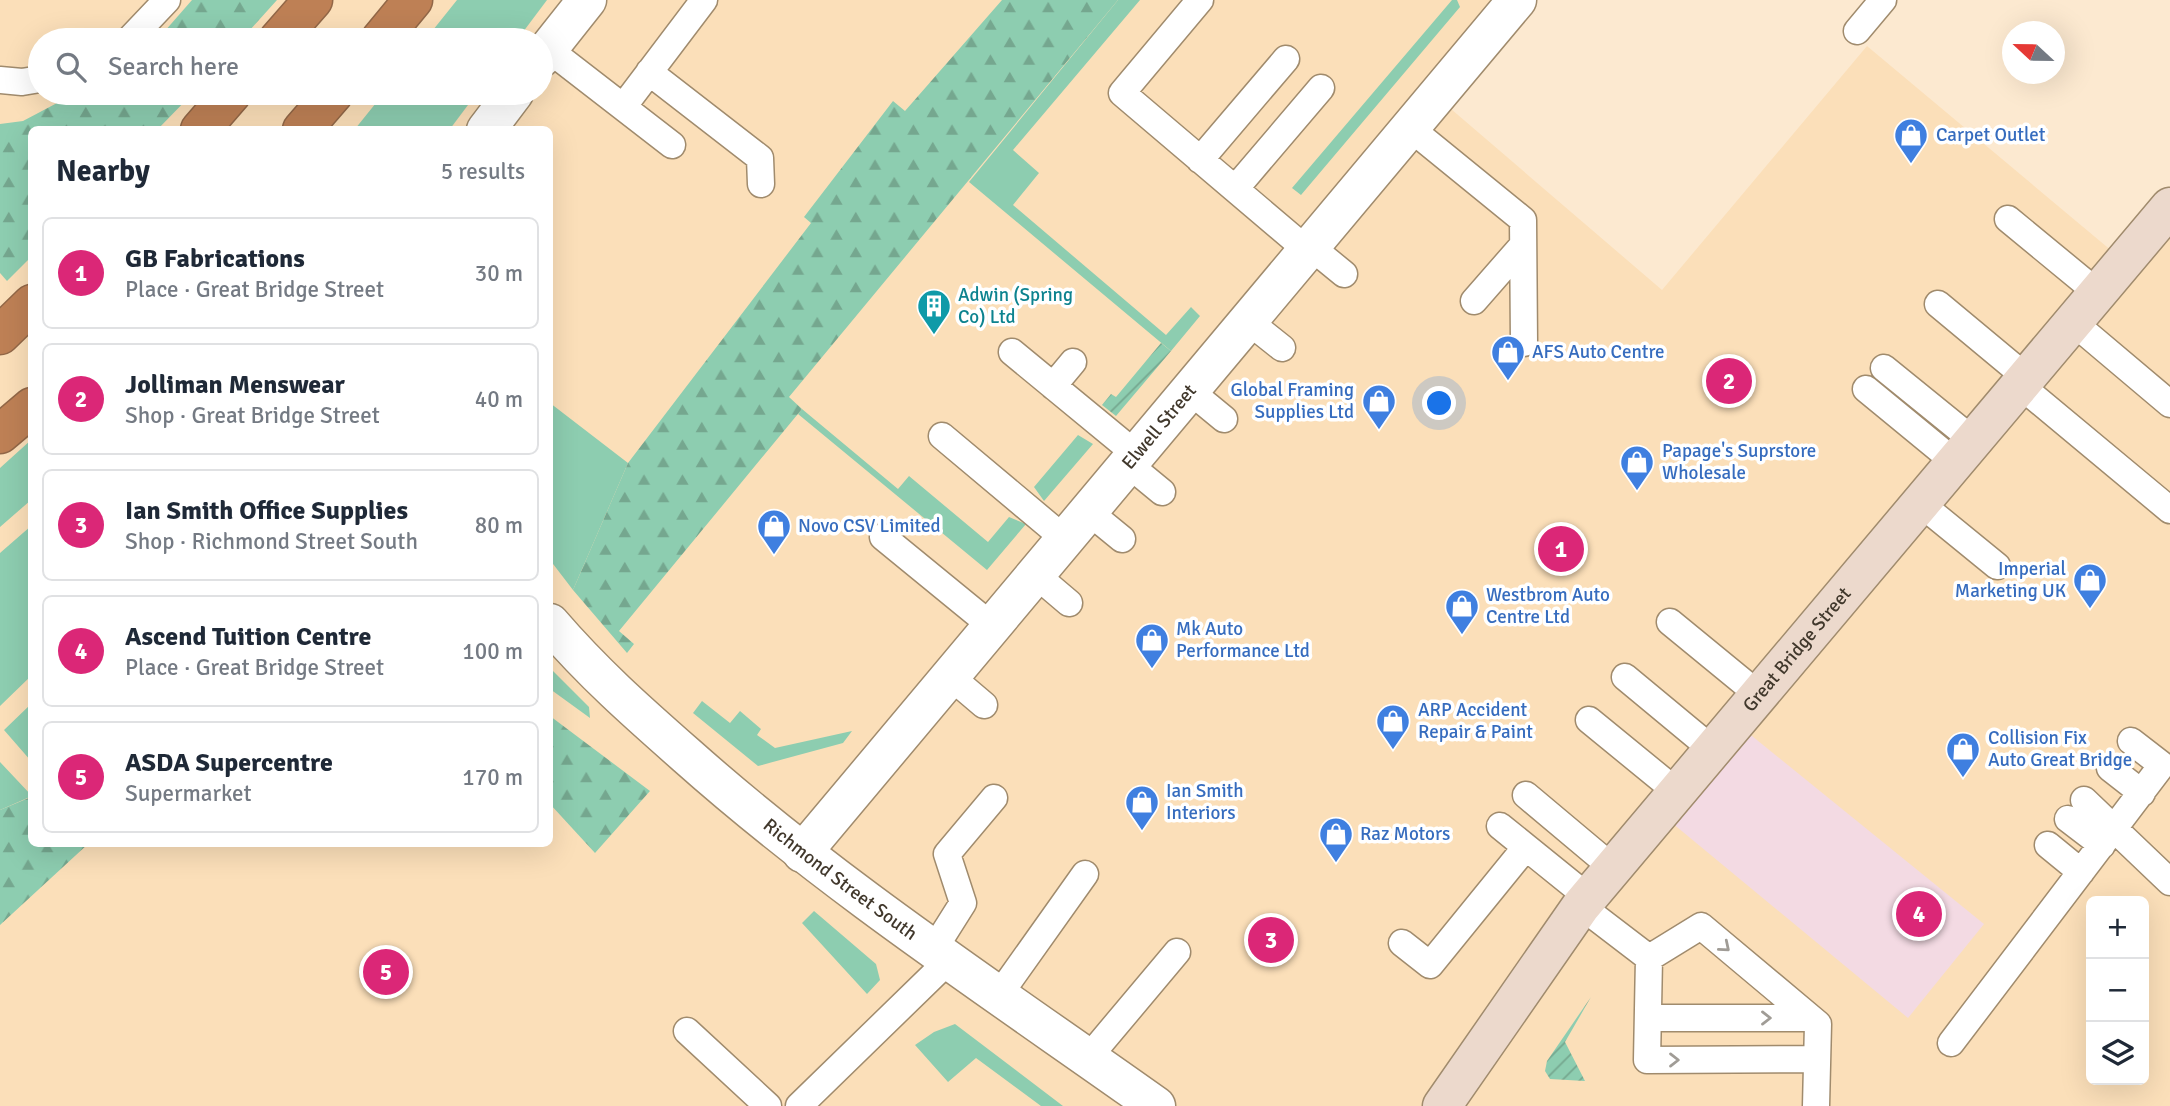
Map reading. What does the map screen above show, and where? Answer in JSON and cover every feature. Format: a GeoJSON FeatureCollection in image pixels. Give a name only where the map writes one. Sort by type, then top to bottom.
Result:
{"type":"FeatureCollection","features":[{"type":"Feature","properties":{"kind":"highway"},"geometry":{"type":"LineString","coordinates":[[288,28],[313,0]]}},
{"type":"Feature","properties":{"kind":"highway"},"geometry":{"type":"LineString","coordinates":[[390,28],[413,0]]}},
{"type":"Feature","properties":{"kind":"highway"},"geometry":{"type":"LineString","coordinates":[[203,126],[222,105]]}},
{"type":"Feature","properties":{"kind":"highway"},"geometry":{"type":"LineString","coordinates":[[305,126],[324,105]]}},
{"type":"Feature","properties":{"kind":"highway"},"geometry":{"type":"LineString","coordinates":[[0,335],[28,308]]}},
{"type":"Feature","properties":{"kind":"highway"},"geometry":{"type":"LineString","coordinates":[[0,435],[28,410]]}},
{"type":"Feature","properties":{"kind":"street"},"geometry":{"type":"LineString","coordinates":[[553,42],[587,0]]}},
{"type":"Feature","properties":{"kind":"street","name":"Elwell Street"},"geometry":{"type":"LineString","coordinates":[[803,852],[1517,0]]}},
{"type":"Feature","properties":{"kind":"street"},"geometry":{"type":"LineString","coordinates":[[489,126],[505,105]]}},
{"type":"Feature","properties":{"kind":"street","name":"Great Bridge Street"},"geometry":{"type":"LineString","coordinates":[[1442,1106],[1585,902],[2170,208]]}},
{"type":"Feature","properties":{"kind":"street","name":"Richmond Street South"},"geometry":{"type":"LineString","coordinates":[[553,626],[593,673],[728,792],[803,852],[942,955],[1156,1106]]}},
{"type":"Feature","properties":{"kind":"lane"},"geometry":{"type":"LineString","coordinates":[[141,28],[167,0]]}},
{"type":"Feature","properties":{"kind":"lane"},"geometry":{"type":"LineString","coordinates":[[623,107],[704,0]]}},
{"type":"Feature","properties":{"kind":"lane"},"geometry":{"type":"LineString","coordinates":[[1199,0],[1122,93],[1235,190],[1344,274]]}},
{"type":"Feature","properties":{"kind":"lane"},"geometry":{"type":"LineString","coordinates":[[1857,31],[1883,0]]}},
{"type":"Feature","properties":{"kind":"lane"},"geometry":{"type":"LineString","coordinates":[[553,59],[623,107],[672,145]]}},
{"type":"Feature","properties":{"kind":"lane"},"geometry":{"type":"LineString","coordinates":[[1200,160],[1286,59]]}},
{"type":"Feature","properties":{"kind":"lane"},"geometry":{"type":"LineString","coordinates":[[649,72],[760,159],[761,184]]}},
{"type":"Feature","properties":{"kind":"lane"},"geometry":{"type":"LineString","coordinates":[[0,80],[28,81]]}},
{"type":"Feature","properties":{"kind":"lane"},"geometry":{"type":"LineString","coordinates":[[1235,190],[1321,88]]}},
{"type":"Feature","properties":{"kind":"lane"},"geometry":{"type":"LineString","coordinates":[[1410,128],[1523,220],[1524,343]]}},
{"type":"Feature","properties":{"kind":"lane"},"geometry":{"type":"LineString","coordinates":[[2008,219],[2099,294]]}},
{"type":"Feature","properties":{"kind":"lane"},"geometry":{"type":"LineString","coordinates":[[1474,301],[1524,245]]}},
{"type":"Feature","properties":{"kind":"lane"},"geometry":{"type":"LineString","coordinates":[[1938,304],[2170,510]]}},
{"type":"Feature","properties":{"kind":"lane"},"geometry":{"type":"LineString","coordinates":[[1248,321],[1282,348]]}},
{"type":"Feature","properties":{"kind":"lane"},"geometry":{"type":"LineString","coordinates":[[2074,323],[2168,398]]}},
{"type":"Feature","properties":{"kind":"lane"},"geometry":{"type":"LineString","coordinates":[[1012,352],[1053,386],[1162,492]]}},
{"type":"Feature","properties":{"kind":"lane"},"geometry":{"type":"LineString","coordinates":[[1053,386],[1073,362]]}},
{"type":"Feature","properties":{"kind":"lane"},"geometry":{"type":"LineString","coordinates":[[1884,368],[1965,452]]}},
{"type":"Feature","properties":{"kind":"lane"},"geometry":{"type":"LineString","coordinates":[[1866,389],[1965,452]]}},
{"type":"Feature","properties":{"kind":"lane"},"geometry":{"type":"LineString","coordinates":[[1190,391],[1223,419]]}},
{"type":"Feature","properties":{"kind":"lane"},"geometry":{"type":"LineString","coordinates":[[942,436],[1077,526],[1122,540]]}},
{"type":"Feature","properties":{"kind":"lane"},"geometry":{"type":"LineString","coordinates":[[1921,504],[1997,566]]}},
{"type":"Feature","properties":{"kind":"lane"},"geometry":{"type":"LineString","coordinates":[[883,537],[993,627]]}},
{"type":"Feature","properties":{"kind":"lane"},"geometry":{"type":"LineString","coordinates":[[1036,575],[1069,603]]}},
{"type":"Feature","properties":{"kind":"lane"},"geometry":{"type":"LineString","coordinates":[[1670,622],[1759,695]]}},
{"type":"Feature","properties":{"kind":"lane"},"geometry":{"type":"LineString","coordinates":[[951,677],[984,705]]}},
{"type":"Feature","properties":{"kind":"lane"},"geometry":{"type":"LineString","coordinates":[[1625,677],[1713,750]]}},
{"type":"Feature","properties":{"kind":"lane"},"geometry":{"type":"LineString","coordinates":[[1589,720],[1677,792]]}},
{"type":"Feature","properties":{"kind":"lane"},"geometry":{"type":"LineString","coordinates":[[1951,1044],[2162,765],[2131,741]]}},
{"type":"Feature","properties":{"kind":"lane"},"geometry":{"type":"LineString","coordinates":[[2110,768],[2141,793]]}},
{"type":"Feature","properties":{"kind":"lane"},"geometry":{"type":"LineString","coordinates":[[1526,795],[1614,868]]}},
{"type":"Feature","properties":{"kind":"lane"},"geometry":{"type":"LineString","coordinates":[[799,1106],[942,955],[963,903],[947,854],[995,798]]}},
{"type":"Feature","properties":{"kind":"lane"},"geometry":{"type":"LineString","coordinates":[[2076,810],[2170,882]]}},
{"type":"Feature","properties":{"kind":"lane"},"geometry":{"type":"LineString","coordinates":[[1500,826],[1649,958],[1647,1060],[1817,1059]]}},
{"type":"Feature","properties":{"kind":"lane"},"geometry":{"type":"LineString","coordinates":[[2048,845],[2081,872]]}},
{"type":"Feature","properties":{"kind":"lane"},"geometry":{"type":"LineString","coordinates":[[1402,943],[1430,965],[1526,848]]}},
{"type":"Feature","properties":{"kind":"lane"},"geometry":{"type":"LineString","coordinates":[[999,996],[1085,874]]}},
{"type":"Feature","properties":{"kind":"lane"},"geometry":{"type":"LineString","coordinates":[[1649,958],[1701,926],[1818,1024],[1816,1106]]}},
{"type":"Feature","properties":{"kind":"lane"},"geometry":{"type":"LineString","coordinates":[[1088,1058],[1177,952]]}},
{"type":"Feature","properties":{"kind":"lane"},"geometry":{"type":"LineString","coordinates":[[1648,1018],[1810,1018]]}},
{"type":"Feature","properties":{"kind":"lane"},"geometry":{"type":"LineString","coordinates":[[687,1031],[768,1106]]}},
{"type":"Feature","properties":{"kind":"shaded area"},"geometry":{"type":"Polygon","coordinates":[[[0,0],[1517,0],[1437,97],[1662,290],[1867,46],[2125,262],[2170,207],[2170,1106],[0,1106],[0,0]]]}},
{"type":"Feature","properties":{"kind":"shaded area"},"geometry":{"type":"Polygon","coordinates":[[[1736,723],[1984,924],[1908,1018],[1660,813],[1736,723]]]}},
{"type":"Feature","properties":{"kind":"green space"},"geometry":{"type":"Polygon","coordinates":[[[192,0],[277,0],[252,28],[168,28],[192,0]]]}},
{"type":"Feature","properties":{"kind":"green space"},"geometry":{"type":"Polygon","coordinates":[[[457,0],[547,0],[526,28],[435,28],[457,0]]]}},
{"type":"Feature","properties":{"kind":"green space"},"geometry":{"type":"Polygon","coordinates":[[[1002,0],[1118,0],[789,397],[802,409],[619,631],[634,644],[627,653],[573,590],[628,463],[811,223],[804,217],[893,101],[905,111],[1002,0]]]}},
{"type":"Feature","properties":{"kind":"green space"},"geometry":{"type":"Polygon","coordinates":[[[1118,0],[1140,0],[1013,150],[1039,173],[1013,205],[1166,335],[1191,307],[1200,316],[1171,351],[969,182],[1118,0]]]}},
{"type":"Feature","properties":{"kind":"green space"},"geometry":{"type":"Polygon","coordinates":[[[1452,0],[1457,0],[1460,7],[1301,195],[1292,188],[1452,0]]]}},
{"type":"Feature","properties":{"kind":"green space"},"geometry":{"type":"Polygon","coordinates":[[[53,105],[181,105],[161,126],[28,126],[28,260],[7,281],[0,273],[0,124],[23,121],[53,105]]]}},
{"type":"Feature","properties":{"kind":"green space"},"geometry":{"type":"Polygon","coordinates":[[[374,105],[468,105],[452,126],[357,126],[374,105]]]}},
{"type":"Feature","properties":{"kind":"green space"},"geometry":{"type":"Polygon","coordinates":[[[1161,343],[1171,351],[1116,416],[1102,405],[1111,394],[1116,397],[1161,343]]]}},
{"type":"Feature","properties":{"kind":"green space"},"geometry":{"type":"Polygon","coordinates":[[[553,405],[628,463],[573,590],[553,564],[553,405]]]}},
{"type":"Feature","properties":{"kind":"green space"},"geometry":{"type":"Polygon","coordinates":[[[802,409],[898,489],[909,476],[988,542],[1009,517],[1026,524],[987,570],[798,414],[802,409]]]}},
{"type":"Feature","properties":{"kind":"green space"},"geometry":{"type":"Polygon","coordinates":[[[1078,435],[1093,444],[1044,501],[1034,487],[1078,435]]]}},
{"type":"Feature","properties":{"kind":"green space"},"geometry":{"type":"Polygon","coordinates":[[[28,443],[28,503],[0,527],[0,468],[28,443]]]}},
{"type":"Feature","properties":{"kind":"green space"},"geometry":{"type":"Polygon","coordinates":[[[28,529],[28,679],[0,706],[0,553],[28,529]]]}},
{"type":"Feature","properties":{"kind":"green space"},"geometry":{"type":"Polygon","coordinates":[[[553,671],[589,707],[590,718],[553,691],[553,671]]]}},
{"type":"Feature","properties":{"kind":"green space"},"geometry":{"type":"Polygon","coordinates":[[[702,701],[730,723],[740,711],[761,729],[757,735],[775,748],[852,731],[843,743],[758,766],[693,713],[702,701]]]}},
{"type":"Feature","properties":{"kind":"green space"},"geometry":{"type":"Polygon","coordinates":[[[28,707],[28,758],[4,730],[28,707]]]}},
{"type":"Feature","properties":{"kind":"green space"},"geometry":{"type":"Polygon","coordinates":[[[553,718],[650,791],[595,853],[553,807],[553,718]]]}},
{"type":"Feature","properties":{"kind":"green space"},"geometry":{"type":"Polygon","coordinates":[[[0,762],[28,792],[28,798],[0,810],[0,762]]]}},
{"type":"Feature","properties":{"kind":"green space"},"geometry":{"type":"Polygon","coordinates":[[[28,798],[28,847],[85,847],[0,925],[0,810],[28,798]]]}},
{"type":"Feature","properties":{"kind":"green space"},"geometry":{"type":"Polygon","coordinates":[[[814,911],[876,964],[880,980],[867,994],[802,923],[814,911]]]}},
{"type":"Feature","properties":{"kind":"green space"},"geometry":{"type":"Polygon","coordinates":[[[1591,997],[1565,1042],[1585,1081],[1550,1079],[1545,1071],[1547,1061],[1591,997]]]}},
{"type":"Feature","properties":{"kind":"green space"},"geometry":{"type":"Polygon","coordinates":[[[955,1024],[1063,1106],[1041,1106],[976,1058],[948,1082],[915,1045],[934,1032],[955,1024]]]}},
{"type":"Feature","properties":{"kind":"place","name":"Carpet Outlet"},"geometry":{"type":"Point","coordinates":[1911,165]}},
{"type":"Feature","properties":{"kind":"place","name":"Adwin (Spring Co) Ltd"},"geometry":{"type":"Point","coordinates":[934,336]}},
{"type":"Feature","properties":{"kind":"place","name":"Jolliman Menswear"},"geometry":{"type":"Point","coordinates":[1729,381]}},
{"type":"Feature","properties":{"kind":"place","name":"AFS Auto Centre"},"geometry":{"type":"Point","coordinates":[1508,382]}},
{"type":"Feature","properties":{"kind":"place","name":"Global Framing Supplies Ltd"},"geometry":{"type":"Point","coordinates":[1379,431]}},
{"type":"Feature","properties":{"kind":"place","name":"Papage's Suprstore Wholesale"},"geometry":{"type":"Point","coordinates":[1637,492]}},
{"type":"Feature","properties":{"kind":"place","name":"GB Fabrications"},"geometry":{"type":"Point","coordinates":[1561,549]}},
{"type":"Feature","properties":{"kind":"place","name":"Novo CSV Limited"},"geometry":{"type":"Point","coordinates":[774,556]}},
{"type":"Feature","properties":{"kind":"place","name":"Imperial Marketing UK"},"geometry":{"type":"Point","coordinates":[2090,610]}},
{"type":"Feature","properties":{"kind":"place","name":"Westbrom Auto Centre Ltd"},"geometry":{"type":"Point","coordinates":[1462,636]}},
{"type":"Feature","properties":{"kind":"place","name":"Mk Auto Performance Ltd"},"geometry":{"type":"Point","coordinates":[1152,670]}},
{"type":"Feature","properties":{"kind":"place","name":"ARP Accident Repair & Paint"},"geometry":{"type":"Point","coordinates":[1393,751]}},
{"type":"Feature","properties":{"kind":"place","name":"Collision Fix Auto Great Bridge"},"geometry":{"type":"Point","coordinates":[1963,779]}},
{"type":"Feature","properties":{"kind":"place","name":"Ian Smith Interiors"},"geometry":{"type":"Point","coordinates":[1142,832]}},
{"type":"Feature","properties":{"kind":"place","name":"Raz Motors"},"geometry":{"type":"Point","coordinates":[1336,864]}},
{"type":"Feature","properties":{"kind":"place","name":"Ascend Tuition Centre"},"geometry":{"type":"Point","coordinates":[1919,914]}},
{"type":"Feature","properties":{"kind":"place","name":"Ian Smith Office Supplies"},"geometry":{"type":"Point","coordinates":[1271,940]}},
{"type":"Feature","properties":{"kind":"place","name":"ASDA Supercentre"},"geometry":{"type":"Point","coordinates":[386,972]}}]}
